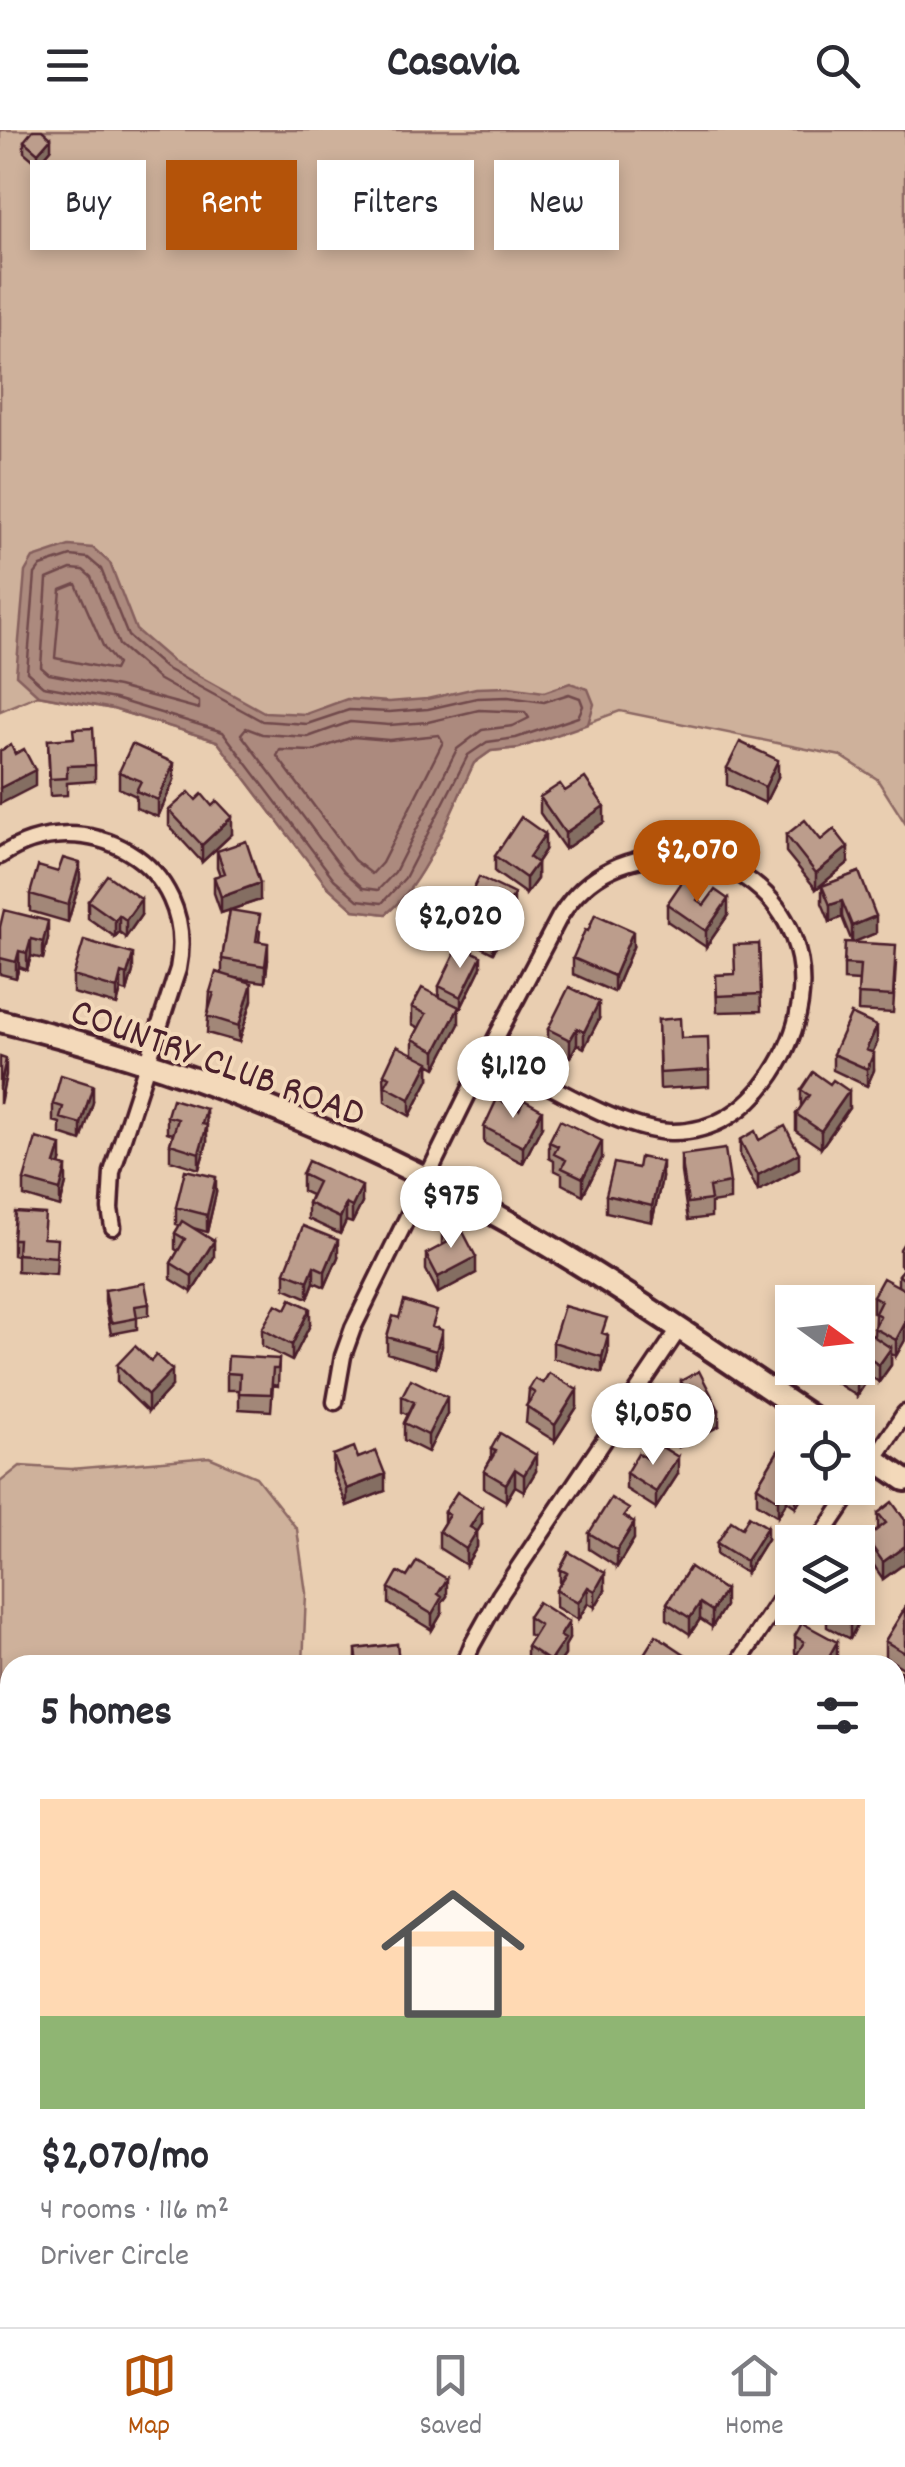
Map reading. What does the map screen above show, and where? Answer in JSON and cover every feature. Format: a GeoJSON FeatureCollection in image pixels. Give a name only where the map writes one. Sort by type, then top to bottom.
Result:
{"type":"FeatureCollection","features":[{"type":"Feature","properties":{"kind":"street"},"geometry":{"type":"LineString","coordinates":[[0,856],[34,838],[78,836],[126,850],[168,889],[180,918],[182,948],[112,1172],[113,1227]]}},
{"type":"Feature","properties":{"kind":"street"},"geometry":{"type":"LineString","coordinates":[[335,1402],[352,1328],[488,1053],[566,905],[583,886],[614,866],[638,857],[682,854],[718,862],[764,892],[794,938],[801,965],[802,995],[794,1034],[786,1052],[752,1099],[715,1124],[687,1131],[643,1128],[488,1053]]}},
{"type":"Feature","properties":{"kind":"street","name":"COUNTRY CLUB ROAD"},"geometry":{"type":"LineString","coordinates":[[0,1021],[147,1063],[317,1129],[426,1179],[505,1220],[793,1405]]}},
{"type":"Feature","properties":{"kind":"street"},"geometry":{"type":"LineString","coordinates":[[468,1655],[500,1595],[679,1329]]}},
{"type":"Feature","properties":{"kind":"street"},"geometry":{"type":"LineString","coordinates":[[875,1444],[905,1413]]}},
{"type":"Feature","properties":{"kind":"street"},"geometry":{"type":"LineString","coordinates":[[875,1459],[905,1480]]}},
{"type":"Feature","properties":{"kind":"street"},"geometry":{"type":"LineString","coordinates":[[744,1655],[775,1607]]}},
{"type":"Feature","properties":{"kind":"shaded area"},"geometry":{"type":"Polygon","coordinates":[[[0,130],[905,130],[905,823],[877,779],[841,756],[620,711],[519,748],[491,751],[474,763],[425,864],[386,914],[354,910],[327,886],[217,741],[113,709],[38,695],[0,711],[0,130]]]}},
{"type":"Feature","properties":{"kind":"shaded area"},"geometry":{"type":"Polygon","coordinates":[[[209,1457],[256,1477],[297,1529],[306,1593],[303,1655],[0,1655],[0,1482],[20,1466],[71,1469],[209,1457]]]}},
{"type":"Feature","properties":{"kind":"water"},"geometry":{"type":"Polygon","coordinates":[[[69,546],[93,548],[110,563],[136,630],[172,661],[264,712],[306,714],[347,699],[427,699],[476,688],[544,692],[570,683],[588,689],[594,704],[588,724],[519,748],[491,751],[474,763],[437,844],[401,900],[386,914],[354,910],[327,886],[217,741],[113,709],[38,695],[16,675],[25,572],[33,558],[69,546]]]}},
{"type":"Feature","properties":{"kind":"building"},"geometry":{"type":"Polygon","coordinates":[[[33,130],[42,130],[51,138],[38,153],[24,141],[33,130]]]}},
{"type":"Feature","properties":{"kind":"building"},"geometry":{"type":"Polygon","coordinates":[[[93,728],[95,765],[67,766],[67,778],[50,779],[48,740],[74,738],[73,729],[93,728]]]}},
{"type":"Feature","properties":{"kind":"building"},"geometry":{"type":"Polygon","coordinates":[[[740,742],[778,760],[765,787],[727,768],[740,742]]]}},
{"type":"Feature","properties":{"kind":"building"},"geometry":{"type":"Polygon","coordinates":[[[132,744],[174,763],[158,800],[136,791],[141,781],[119,772],[132,744]]]}},
{"type":"Feature","properties":{"kind":"building"},"geometry":{"type":"Polygon","coordinates":[[[11,745],[15,754],[24,749],[35,770],[0,788],[0,751],[11,745]]]}},
{"type":"Feature","properties":{"kind":"building"},"geometry":{"type":"Polygon","coordinates":[[[585,778],[604,806],[565,833],[540,797],[560,784],[565,791],[585,778]]]}},
{"type":"Feature","properties":{"kind":"building"},"geometry":{"type":"Polygon","coordinates":[[[189,792],[196,800],[202,794],[212,806],[217,801],[232,817],[202,845],[169,810],[189,792]]]}},
{"type":"Feature","properties":{"kind":"building"},"geometry":{"type":"Polygon","coordinates":[[[521,817],[545,834],[529,857],[537,863],[526,878],[495,856],[521,817]]]}},
{"type":"Feature","properties":{"kind":"building"},"geometry":{"type":"Polygon","coordinates":[[[805,820],[821,840],[834,829],[848,847],[816,873],[786,835],[805,820]]]}},
{"type":"Feature","properties":{"kind":"building"},"geometry":{"type":"Polygon","coordinates":[[[246,841],[260,883],[221,897],[214,877],[225,873],[217,851],[246,841]]]}},
{"type":"Feature","properties":{"kind":"building"},"geometry":{"type":"Polygon","coordinates":[[[63,858],[80,863],[68,905],[30,894],[38,866],[58,872],[63,858]]]}},
{"type":"Feature","properties":{"kind":"building"},"geometry":{"type":"Polygon","coordinates":[[[859,872],[876,916],[852,926],[842,901],[830,905],[822,886],[859,872]]]}},
{"type":"Feature","properties":{"kind":"building"},"geometry":{"type":"Polygon","coordinates":[[[107,875],[141,899],[126,920],[119,915],[115,920],[88,901],[107,875]]]}},
{"type":"Feature","properties":{"kind":"building"},"geometry":{"type":"Polygon","coordinates":[[[479,877],[514,894],[493,937],[471,926],[476,917],[463,910],[479,877]]]}},
{"type":"Feature","properties":{"kind":"building"},"geometry":{"type":"Polygon","coordinates":[[[684,879],[703,892],[697,900],[704,905],[715,890],[728,899],[706,931],[667,904],[684,879]]]}},
{"type":"Feature","properties":{"kind":"building"},"geometry":{"type":"Polygon","coordinates":[[[4,910],[48,921],[43,942],[31,939],[27,953],[19,951],[16,962],[0,958],[4,910]]]}},
{"type":"Feature","properties":{"kind":"building"},"geometry":{"type":"Polygon","coordinates":[[[230,910],[260,915],[256,941],[268,943],[265,966],[222,959],[230,910]]]}},
{"type":"Feature","properties":{"kind":"building"},"geometry":{"type":"Polygon","coordinates":[[[595,914],[633,931],[614,976],[573,958],[595,914]]]}},
{"type":"Feature","properties":{"kind":"building"},"geometry":{"type":"Polygon","coordinates":[[[84,940],[133,954],[127,975],[121,973],[117,989],[73,976],[84,940]]]}},
{"type":"Feature","properties":{"kind":"building"},"geometry":{"type":"Polygon","coordinates":[[[845,942],[896,945],[893,996],[858,994],[860,965],[844,964],[845,942]]]}},
{"type":"Feature","properties":{"kind":"building"},"geometry":{"type":"Polygon","coordinates":[[[759,944],[761,994],[717,996],[716,975],[735,974],[734,945],[759,944]]]}},
{"type":"Feature","properties":{"kind":"building"},"geometry":{"type":"Polygon","coordinates":[[[459,945],[481,956],[461,997],[439,986],[459,945]]]}},
{"type":"Feature","properties":{"kind":"building"},"geometry":{"type":"Polygon","coordinates":[[[216,972],[252,983],[239,1026],[207,1016],[216,972]]]}},
{"type":"Feature","properties":{"kind":"building"},"geometry":{"type":"Polygon","coordinates":[[[569,987],[599,1002],[584,1032],[577,1028],[570,1040],[548,1029],[569,987]]]}},
{"type":"Feature","properties":{"kind":"building"},"geometry":{"type":"Polygon","coordinates":[[[422,988],[459,1007],[436,1051],[413,1039],[426,1014],[412,1007],[422,988]]]}},
{"type":"Feature","properties":{"kind":"building"},"geometry":{"type":"Polygon","coordinates":[[[851,1014],[877,1026],[866,1050],[874,1053],[867,1069],[833,1054],[851,1014]]]}},
{"type":"Feature","properties":{"kind":"building"},"geometry":{"type":"Polygon","coordinates":[[[680,1018],[681,1038],[708,1037],[709,1070],[660,1073],[658,1020],[680,1018]]]}},
{"type":"Feature","properties":{"kind":"building"},"geometry":{"type":"Polygon","coordinates":[[[397,1046],[429,1062],[410,1099],[385,1086],[390,1077],[384,1074],[397,1046]]]}},
{"type":"Feature","properties":{"kind":"building"},"geometry":{"type":"Polygon","coordinates":[[[0,1057],[6,1059],[0,1087],[0,1057]]]}},
{"type":"Feature","properties":{"kind":"building"},"geometry":{"type":"Polygon","coordinates":[[[813,1072],[849,1091],[821,1131],[796,1114],[809,1095],[801,1090],[813,1072]]]}},
{"type":"Feature","properties":{"kind":"building"},"geometry":{"type":"Polygon","coordinates":[[[61,1075],[93,1085],[81,1124],[60,1118],[63,1107],[53,1104],[61,1075]]]}},
{"type":"Feature","properties":{"kind":"building"},"geometry":{"type":"Polygon","coordinates":[[[172,1099],[206,1109],[202,1124],[207,1125],[199,1153],[170,1144],[178,1119],[167,1116],[172,1099]]]}},
{"type":"Feature","properties":{"kind":"building"},"geometry":{"type":"Polygon","coordinates":[[[497,1099],[519,1110],[524,1100],[542,1110],[523,1147],[484,1127],[497,1099]]]}},
{"type":"Feature","properties":{"kind":"building"},"geometry":{"type":"Polygon","coordinates":[[[560,1120],[602,1141],[583,1178],[562,1168],[566,1160],[554,1154],[558,1146],[549,1142],[560,1120]]]}},
{"type":"Feature","properties":{"kind":"building"},"geometry":{"type":"Polygon","coordinates":[[[785,1126],[799,1153],[758,1175],[740,1140],[755,1131],[759,1140],[785,1126]]]}},
{"type":"Feature","properties":{"kind":"building"},"geometry":{"type":"Polygon","coordinates":[[[36,1138],[61,1145],[55,1164],[66,1167],[60,1190],[24,1180],[36,1138]]]}},
{"type":"Feature","properties":{"kind":"building"},"geometry":{"type":"Polygon","coordinates":[[[725,1149],[730,1183],[709,1187],[711,1200],[688,1203],[681,1155],[725,1149]]]}},
{"type":"Feature","properties":{"kind":"building"},"geometry":{"type":"Polygon","coordinates":[[[640,1157],[662,1162],[652,1206],[606,1195],[614,1163],[638,1168],[640,1157]]]}},
{"type":"Feature","properties":{"kind":"building"},"geometry":{"type":"Polygon","coordinates":[[[308,1161],[362,1186],[352,1207],[346,1204],[340,1218],[308,1203],[318,1182],[302,1174],[308,1161]]]}},
{"type":"Feature","properties":{"kind":"building"},"geometry":{"type":"Polygon","coordinates":[[[185,1170],[216,1177],[207,1215],[176,1207],[185,1170]]]}},
{"type":"Feature","properties":{"kind":"building"},"geometry":{"type":"Polygon","coordinates":[[[15,1212],[45,1214],[43,1238],[57,1239],[56,1257],[17,1254],[18,1239],[13,1239],[15,1212]]]}},
{"type":"Feature","properties":{"kind":"building"},"geometry":{"type":"Polygon","coordinates":[[[182,1221],[214,1241],[192,1276],[171,1263],[185,1239],[175,1233],[182,1221]]]}},
{"type":"Feature","properties":{"kind":"building"},"geometry":{"type":"Polygon","coordinates":[[[458,1222],[476,1257],[438,1277],[426,1254],[448,1242],[442,1230],[458,1222]]]}},
{"type":"Feature","properties":{"kind":"building"},"geometry":{"type":"Polygon","coordinates":[[[303,1226],[338,1240],[325,1271],[314,1266],[308,1281],[285,1272],[303,1226]]]}},
{"type":"Feature","properties":{"kind":"building"},"geometry":{"type":"Polygon","coordinates":[[[883,1278],[905,1290],[905,1323],[896,1340],[875,1329],[880,1316],[875,1313],[881,1301],[875,1292],[883,1278]]]}},
{"type":"Feature","properties":{"kind":"building"},"geometry":{"type":"Polygon","coordinates":[[[145,1283],[149,1304],[135,1306],[137,1318],[111,1323],[105,1290],[145,1283]]]}},
{"type":"Feature","properties":{"kind":"building"},"geometry":{"type":"Polygon","coordinates":[[[291,1299],[310,1308],[292,1345],[262,1329],[276,1304],[286,1309],[291,1299]]]}},
{"type":"Feature","properties":{"kind":"building"},"geometry":{"type":"Polygon","coordinates":[[[404,1301],[437,1311],[432,1327],[442,1330],[436,1351],[387,1337],[393,1316],[399,1318],[404,1301]]]}},
{"type":"Feature","properties":{"kind":"building"},"geometry":{"type":"Polygon","coordinates":[[[564,1306],[607,1318],[602,1333],[608,1335],[602,1357],[553,1342],[564,1306]]]}},
{"type":"Feature","properties":{"kind":"building"},"geometry":{"type":"Polygon","coordinates":[[[875,1337],[891,1348],[879,1365],[875,1362],[875,1337]]]}},
{"type":"Feature","properties":{"kind":"building"},"geometry":{"type":"Polygon","coordinates":[[[135,1346],[151,1361],[156,1355],[172,1370],[148,1395],[117,1365],[135,1346]]]}},
{"type":"Feature","properties":{"kind":"building"},"geometry":{"type":"Polygon","coordinates":[[[228,1356],[279,1359],[278,1369],[273,1369],[271,1394],[239,1393],[240,1374],[227,1373],[228,1356]]]}},
{"type":"Feature","properties":{"kind":"building"},"geometry":{"type":"Polygon","coordinates":[[[699,1371],[719,1410],[679,1430],[666,1406],[688,1394],[681,1381],[699,1371]]]}},
{"type":"Feature","properties":{"kind":"building"},"geometry":{"type":"Polygon","coordinates":[[[549,1373],[577,1390],[555,1425],[526,1406],[535,1393],[529,1389],[535,1379],[543,1383],[549,1373]]]}},
{"type":"Feature","properties":{"kind":"building"},"geometry":{"type":"Polygon","coordinates":[[[411,1379],[447,1397],[428,1435],[404,1423],[414,1402],[402,1396],[411,1379]]]}},
{"type":"Feature","properties":{"kind":"building"},"geometry":{"type":"Polygon","coordinates":[[[500,1433],[536,1455],[524,1475],[515,1469],[506,1484],[484,1471],[496,1451],[491,1449],[500,1433]]]}},
{"type":"Feature","properties":{"kind":"building"},"geometry":{"type":"Polygon","coordinates":[[[657,1444],[678,1457],[656,1492],[626,1473],[638,1453],[647,1459],[657,1444]]]}},
{"type":"Feature","properties":{"kind":"building"},"geometry":{"type":"Polygon","coordinates":[[[354,1447],[358,1458],[376,1451],[385,1474],[347,1489],[333,1455],[354,1447]]]}},
{"type":"Feature","properties":{"kind":"building"},"geometry":{"type":"Polygon","coordinates":[[[775,1456],[775,1498],[757,1486],[775,1456]]]}},
{"type":"Feature","properties":{"kind":"building"},"geometry":{"type":"Polygon","coordinates":[[[457,1492],[482,1508],[470,1527],[477,1531],[466,1549],[439,1531],[449,1515],[444,1512],[457,1492]]]}},
{"type":"Feature","properties":{"kind":"building"},"geometry":{"type":"Polygon","coordinates":[[[611,1498],[629,1509],[624,1516],[634,1523],[617,1550],[589,1533],[611,1498]]]}},
{"type":"Feature","properties":{"kind":"building"},"geometry":{"type":"Polygon","coordinates":[[[892,1502],[905,1520],[905,1546],[883,1562],[875,1551],[875,1531],[886,1523],[878,1513],[892,1502]]]}},
{"type":"Feature","properties":{"kind":"building"},"geometry":{"type":"Polygon","coordinates":[[[749,1516],[767,1527],[746,1561],[717,1543],[731,1521],[742,1528],[749,1516]]]}},
{"type":"Feature","properties":{"kind":"building"},"geometry":{"type":"Polygon","coordinates":[[[569,1552],[605,1573],[595,1591],[588,1587],[578,1603],[556,1590],[567,1573],[560,1569],[569,1552]]]}},
{"type":"Feature","properties":{"kind":"building"},"geometry":{"type":"Polygon","coordinates":[[[417,1561],[447,1579],[432,1614],[389,1588],[398,1572],[407,1577],[417,1561]]]}},
{"type":"Feature","properties":{"kind":"building"},"geometry":{"type":"Polygon","coordinates":[[[690,1567],[725,1590],[712,1611],[700,1603],[690,1618],[667,1603],[690,1567]]]}},
{"type":"Feature","properties":{"kind":"building"},"geometry":{"type":"Polygon","coordinates":[[[538,1602],[569,1622],[560,1636],[565,1639],[554,1655],[541,1655],[527,1646],[540,1625],[528,1617],[538,1602]]]}},
{"type":"Feature","properties":{"kind":"building"},"geometry":{"type":"Polygon","coordinates":[[[905,1608],[905,1653],[885,1641],[905,1608]]]}},
{"type":"Feature","properties":{"kind":"building"},"geometry":{"type":"Polygon","coordinates":[[[801,1625],[837,1642],[830,1655],[797,1655],[804,1642],[795,1636],[801,1625]]]}},
{"type":"Feature","properties":{"kind":"building"},"geometry":{"type":"Polygon","coordinates":[[[656,1635],[686,1655],[643,1655],[656,1635]]]}},
{"type":"Feature","properties":{"kind":"building"},"geometry":{"type":"Polygon","coordinates":[[[397,1644],[398,1655],[357,1655],[356,1649],[397,1644]]]}}]}
